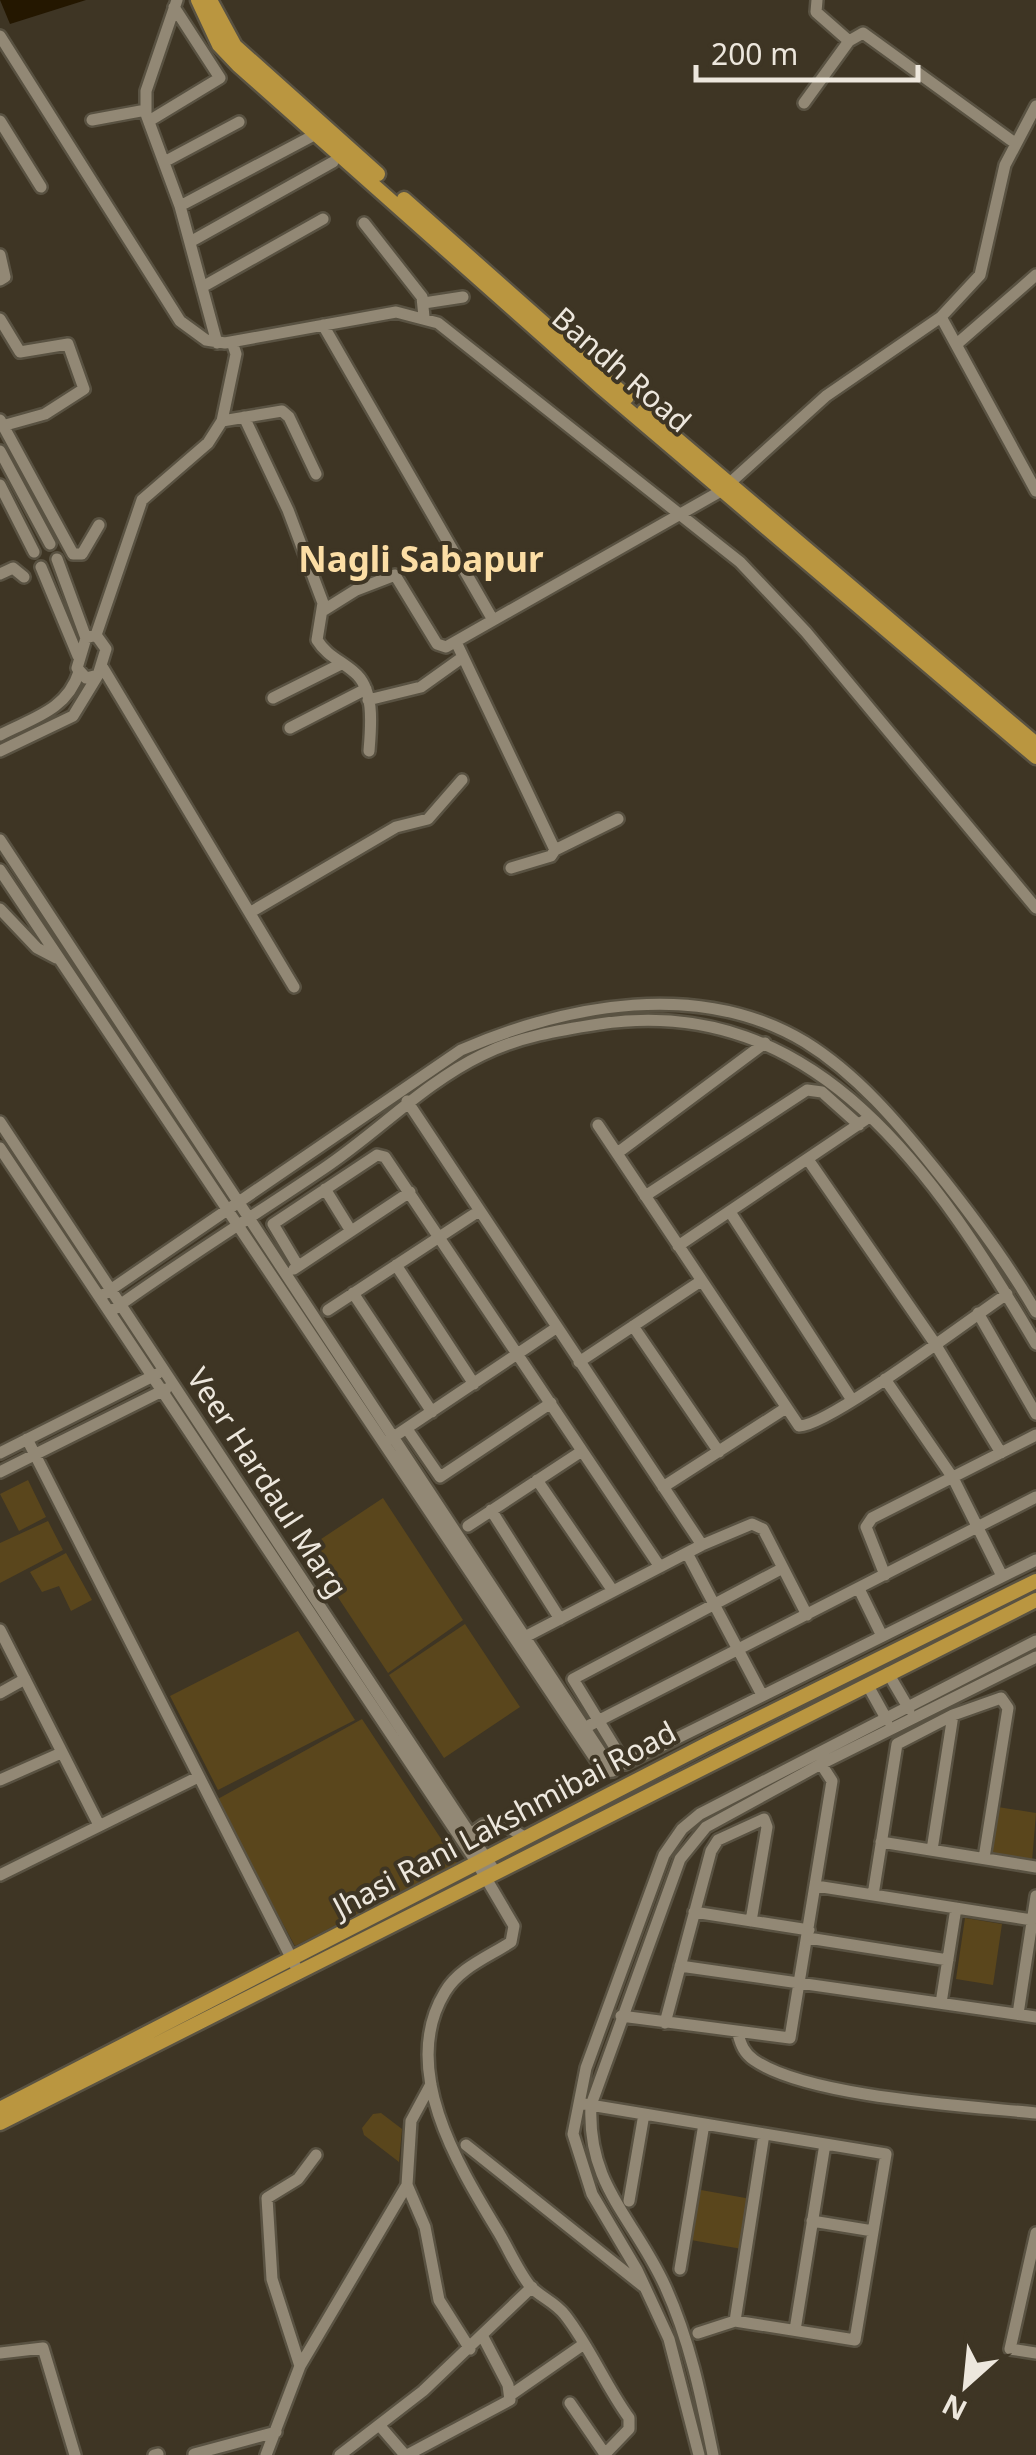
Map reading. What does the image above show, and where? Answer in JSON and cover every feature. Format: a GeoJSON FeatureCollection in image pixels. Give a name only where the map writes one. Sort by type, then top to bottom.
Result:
{"type":"FeatureCollection","features":[{"type":"Feature","properties":{"kind":"main road","name":"Bandh Road"},"geometry":{"type":"LineString","coordinates":[[198,0],[219,45],[480,281],[1036,744]]}},
{"type":"Feature","properties":{"kind":"main road","name":"Bandh Road"},"geometry":{"type":"LineString","coordinates":[[210,0],[236,46],[725,487],[1036,758]]}},
{"type":"Feature","properties":{"kind":"main road","name":"Jhasi Rani Lakshmibai Road"},"geometry":{"type":"LineString","coordinates":[[486,1867],[526,1838],[1036,1581]]}},
{"type":"Feature","properties":{"kind":"main road","name":"Jhasi Rani Lakshmibai Road"},"geometry":{"type":"LineString","coordinates":[[0,2124],[486,1867],[1036,1600]]}},
{"type":"Feature","properties":{"kind":"main road","name":"Jhasi Rani Lakshmibai Road"},"geometry":{"type":"LineString","coordinates":[[0,2109],[296,1967]]}},
{"type":"Feature","properties":{"kind":"street"},"geometry":{"type":"LineString","coordinates":[[817,0],[816,12],[850,41]]}},
{"type":"Feature","properties":{"kind":"street"},"geometry":{"type":"LineString","coordinates":[[176,4],[152,68],[148,115],[180,206],[218,343]]}},
{"type":"Feature","properties":{"kind":"street"},"geometry":{"type":"LineString","coordinates":[[92,120],[148,115],[220,78],[176,4]]}},
{"type":"Feature","properties":{"kind":"street"},"geometry":{"type":"LineString","coordinates":[[804,104],[850,41],[858,34],[869,36],[1015,143]]}},
{"type":"Feature","properties":{"kind":"street"},"geometry":{"type":"LineString","coordinates":[[0,36],[164,302],[192,332],[218,343],[232,342],[396,312],[424,317],[444,328],[740,562],[796,621],[1036,908]]}},
{"type":"Feature","properties":{"kind":"street"},"geometry":{"type":"LineString","coordinates":[[324,610],[356,590],[395,575],[443,648],[725,487],[826,396],[941,317],[980,275],[1000,181],[1036,106]]}},
{"type":"Feature","properties":{"kind":"street"},"geometry":{"type":"LineString","coordinates":[[0,122],[41,187]]}},
{"type":"Feature","properties":{"kind":"street"},"geometry":{"type":"LineString","coordinates":[[164,162],[239,122]]}},
{"type":"Feature","properties":{"kind":"street"},"geometry":{"type":"LineString","coordinates":[[180,206],[318,132]]}},
{"type":"Feature","properties":{"kind":"street"},"geometry":{"type":"LineString","coordinates":[[190,242],[333,162]]}},
{"type":"Feature","properties":{"kind":"street"},"geometry":{"type":"LineString","coordinates":[[204,286],[323,219]]}},
{"type":"Feature","properties":{"kind":"street"},"geometry":{"type":"LineString","coordinates":[[364,223],[424,303],[424,317]]}},
{"type":"Feature","properties":{"kind":"street"},"geometry":{"type":"LineString","coordinates":[[0,255],[5,277],[0,280]]}},
{"type":"Feature","properties":{"kind":"street"},"geometry":{"type":"LineString","coordinates":[[958,343],[1036,274]]}},
{"type":"Feature","properties":{"kind":"street"},"geometry":{"type":"LineString","coordinates":[[424,303],[463,297]]}},
{"type":"Feature","properties":{"kind":"street"},"geometry":{"type":"LineString","coordinates":[[941,317],[1036,491]]}},
{"type":"Feature","properties":{"kind":"street"},"geometry":{"type":"LineString","coordinates":[[0,319],[20,352],[68,344],[84,388],[45,414],[1,423],[73,554],[82,554],[99,525]]}},
{"type":"Feature","properties":{"kind":"street"},"geometry":{"type":"LineString","coordinates":[[322,325],[493,620]]}},
{"type":"Feature","properties":{"kind":"street"},"geometry":{"type":"LineString","coordinates":[[78,656],[91,636],[142,500],[208,443],[222,421],[236,354],[232,342]]}},
{"type":"Feature","properties":{"kind":"street"},"geometry":{"type":"LineString","coordinates":[[222,421],[276,410],[286,414],[316,474]]}},
{"type":"Feature","properties":{"kind":"street"},"geometry":{"type":"LineString","coordinates":[[244,417],[288,510],[324,610],[316,636],[327,654],[358,674],[367,694],[370,750]]}},
{"type":"Feature","properties":{"kind":"street"},"geometry":{"type":"LineString","coordinates":[[1,456],[50,544]]}},
{"type":"Feature","properties":{"kind":"street"},"geometry":{"type":"LineString","coordinates":[[0,485],[34,552]]}},
{"type":"Feature","properties":{"kind":"street"},"geometry":{"type":"LineString","coordinates":[[0,750],[73,716],[101,672],[106,649],[91,636],[57,560]]}},
{"type":"Feature","properties":{"kind":"street"},"geometry":{"type":"LineString","coordinates":[[0,735],[62,704],[73,692],[79,672],[78,656],[41,567]]}},
{"type":"Feature","properties":{"kind":"street"},"geometry":{"type":"LineString","coordinates":[[0,574],[13,568],[24,577]]}},
{"type":"Feature","properties":{"kind":"street"},"geometry":{"type":"LineString","coordinates":[[456,642],[554,850]]}},
{"type":"Feature","properties":{"kind":"street"},"geometry":{"type":"LineString","coordinates":[[290,728],[367,694],[421,687],[464,657]]}},
{"type":"Feature","properties":{"kind":"street"},"geometry":{"type":"LineString","coordinates":[[274,698],[342,664]]}},
{"type":"Feature","properties":{"kind":"street"},"geometry":{"type":"LineString","coordinates":[[79,672],[86,678],[101,672]]}},
{"type":"Feature","properties":{"kind":"street"},"geometry":{"type":"LineString","coordinates":[[101,672],[252,912],[294,988]]}},
{"type":"Feature","properties":{"kind":"street"},"geometry":{"type":"LineString","coordinates":[[252,912],[388,832],[428,819],[462,780]]}},
{"type":"Feature","properties":{"kind":"street"},"geometry":{"type":"LineString","coordinates":[[511,868],[551,856],[554,850],[618,819]]}},
{"type":"Feature","properties":{"kind":"street"},"geometry":{"type":"LineString","coordinates":[[0,840],[243,1222],[396,1436],[440,1477],[550,1403]]}},
{"type":"Feature","properties":{"kind":"street"},"geometry":{"type":"LineString","coordinates":[[0,870],[234,1208]]}},
{"type":"Feature","properties":{"kind":"street"},"geometry":{"type":"LineString","coordinates":[[0,909],[37,948],[60,960]]}},
{"type":"Feature","properties":{"kind":"street"},"geometry":{"type":"LineString","coordinates":[[110,1312],[243,1222],[405,1099],[461,1050],[508,1030],[600,1008],[693,1005],[731,1012],[786,1032],[830,1061],[896,1120],[968,1210],[1036,1312]]}},
{"type":"Feature","properties":{"kind":"street"},"geometry":{"type":"LineString","coordinates":[[100,1297],[405,1099],[484,1054],[556,1030],[623,1020],[688,1020],[765,1043],[819,1073],[946,1202],[1036,1344]]}},
{"type":"Feature","properties":{"kind":"street"},"geometry":{"type":"LineString","coordinates":[[620,1151],[765,1043]]}},
{"type":"Feature","properties":{"kind":"street"},"geometry":{"type":"LineString","coordinates":[[819,1073],[830,1061]]}},
{"type":"Feature","properties":{"kind":"street"},"geometry":{"type":"LineString","coordinates":[[645,1196],[807,1090],[822,1092],[865,1121]]}},
{"type":"Feature","properties":{"kind":"street"},"geometry":{"type":"LineString","coordinates":[[405,1099],[702,1545]]}},
{"type":"Feature","properties":{"kind":"street"},"geometry":{"type":"LineString","coordinates":[[678,1246],[865,1121]]}},
{"type":"Feature","properties":{"kind":"street","name":"Veer Hardaul Marg"},"geometry":{"type":"LineString","coordinates":[[0,1122],[121,1304],[158,1373]]}},
{"type":"Feature","properties":{"kind":"street"},"geometry":{"type":"LineString","coordinates":[[598,1126],[620,1151],[624,1168],[796,1423],[805,1427],[885,1379],[1007,1294]]}},
{"type":"Feature","properties":{"kind":"street","name":"Veer Hardaul Marg"},"geometry":{"type":"LineString","coordinates":[[0,1148],[110,1312],[158,1373],[486,1867]]}},
{"type":"Feature","properties":{"kind":"street"},"geometry":{"type":"LineString","coordinates":[[298,1266],[273,1224],[381,1154],[660,1567]]}},
{"type":"Feature","properties":{"kind":"street"},"geometry":{"type":"LineString","coordinates":[[809,1160],[934,1342],[1000,1453]]}},
{"type":"Feature","properties":{"kind":"street"},"geometry":{"type":"LineString","coordinates":[[325,1189],[351,1232]]}},
{"type":"Feature","properties":{"kind":"street"},"geometry":{"type":"LineString","coordinates":[[286,1274],[410,1192]]}},
{"type":"Feature","properties":{"kind":"street"},"geometry":{"type":"LineString","coordinates":[[328,1310],[480,1211]]}},
{"type":"Feature","properties":{"kind":"street"},"geometry":{"type":"LineString","coordinates":[[730,1212],[852,1400]]}},
{"type":"Feature","properties":{"kind":"street"},"geometry":{"type":"LineString","coordinates":[[243,1222],[286,1274],[396,1436],[604,1772],[613,1771],[573,1686],[576,1676],[783,1568]]}},
{"type":"Feature","properties":{"kind":"street"},"geometry":{"type":"LineString","coordinates":[[396,1265],[474,1384]]}},
{"type":"Feature","properties":{"kind":"street"},"geometry":{"type":"LineString","coordinates":[[579,1362],[701,1281]]}},
{"type":"Feature","properties":{"kind":"street"},"geometry":{"type":"LineString","coordinates":[[353,1293],[432,1412]]}},
{"type":"Feature","properties":{"kind":"street"},"geometry":{"type":"LineString","coordinates":[[978,1313],[1036,1414]]}},
{"type":"Feature","properties":{"kind":"street"},"geometry":{"type":"LineString","coordinates":[[633,1326],[719,1452]]}},
{"type":"Feature","properties":{"kind":"street"},"geometry":{"type":"LineString","coordinates":[[396,1436],[556,1328]]}},
{"type":"Feature","properties":{"kind":"street"},"geometry":{"type":"LineString","coordinates":[[0,1453],[158,1373]]}},
{"type":"Feature","properties":{"kind":"street"},"geometry":{"type":"LineString","coordinates":[[885,1379],[953,1478],[1002,1576]]}},
{"type":"Feature","properties":{"kind":"street"},"geometry":{"type":"LineString","coordinates":[[0,1472],[168,1388]]}},
{"type":"Feature","properties":{"kind":"street","name":"Veer Hardaul Marg"},"geometry":{"type":"LineString","coordinates":[[168,1388],[470,1834],[486,1867]]}},
{"type":"Feature","properties":{"kind":"street"},"geometry":{"type":"LineString","coordinates":[[663,1487],[786,1408]]}},
{"type":"Feature","properties":{"kind":"street"},"geometry":{"type":"LineString","coordinates":[[885,1574],[868,1522],[1036,1435]]}},
{"type":"Feature","properties":{"kind":"street"},"geometry":{"type":"LineString","coordinates":[[27,1439],[196,1778],[296,1967]]}},
{"type":"Feature","properties":{"kind":"street"},"geometry":{"type":"LineString","coordinates":[[468,1526],[582,1450]]}},
{"type":"Feature","properties":{"kind":"street"},"geometry":{"type":"LineString","coordinates":[[537,1480],[613,1592]]}},
{"type":"Feature","properties":{"kind":"street"},"geometry":{"type":"LineString","coordinates":[[592,1724],[1036,1497]]}},
{"type":"Feature","properties":{"kind":"street"},"geometry":{"type":"LineString","coordinates":[[491,1510],[560,1619]]}},
{"type":"Feature","properties":{"kind":"street"},"geometry":{"type":"LineString","coordinates":[[522,1639],[702,1545],[759,1525],[807,1614]]}},
{"type":"Feature","properties":{"kind":"street"},"geometry":{"type":"LineString","coordinates":[[687,1553],[762,1695]]}},
{"type":"Feature","properties":{"kind":"street"},"geometry":{"type":"LineString","coordinates":[[522,1639],[626,1765],[1036,1560]]}},
{"type":"Feature","properties":{"kind":"street"},"geometry":{"type":"LineString","coordinates":[[859,1589],[882,1636]]}},
{"type":"Feature","properties":{"kind":"street"},"geometry":{"type":"LineString","coordinates":[[0,1630],[99,1825]]}},
{"type":"Feature","properties":{"kind":"street"},"geometry":{"type":"LineString","coordinates":[[700,2455],[670,2339],[646,2288],[592,2194],[574,2134],[576,2102],[664,1855],[682,1829],[700,1814],[906,1704],[1036,1641]]}},
{"type":"Feature","properties":{"kind":"street"},"geometry":{"type":"LineString","coordinates":[[713,2455],[692,2351],[663,2282],[596,2166],[591,2105],[680,1860],[706,1827],[821,1764],[1036,1657]]}},
{"type":"Feature","properties":{"kind":"street"},"geometry":{"type":"LineString","coordinates":[[888,1673],[914,1717]]}},
{"type":"Feature","properties":{"kind":"street"},"geometry":{"type":"LineString","coordinates":[[0,1693],[25,1679]]}},
{"type":"Feature","properties":{"kind":"street"},"geometry":{"type":"LineString","coordinates":[[867,1684],[891,1728]]}},
{"type":"Feature","properties":{"kind":"street"},"geometry":{"type":"LineString","coordinates":[[873,1895],[897,1744],[953,1715],[1001,1698],[1008,1703],[984,1858]]}},
{"type":"Feature","properties":{"kind":"street"},"geometry":{"type":"LineString","coordinates":[[932,1850],[953,1715]]}},
{"type":"Feature","properties":{"kind":"street"},"geometry":{"type":"LineString","coordinates":[[0,1780],[61,1753]]}},
{"type":"Feature","properties":{"kind":"street"},"geometry":{"type":"LineString","coordinates":[[621,2016],[790,2038],[832,1781],[821,1764]]}},
{"type":"Feature","properties":{"kind":"street"},"geometry":{"type":"LineString","coordinates":[[0,1875],[196,1778]]}},
{"type":"Feature","properties":{"kind":"street"},"geometry":{"type":"LineString","coordinates":[[665,2022],[714,1844],[764,1819],[767,1827],[751,1921]]}},
{"type":"Feature","properties":{"kind":"street"},"geometry":{"type":"LineString","coordinates":[[470,1834],[483,1825],[501,1822],[526,1838]]}},
{"type":"Feature","properties":{"kind":"street"},"geometry":{"type":"LineString","coordinates":[[881,1842],[1036,1867]]}},
{"type":"Feature","properties":{"kind":"street"},"geometry":{"type":"LineString","coordinates":[[486,1867],[514,1937],[466,1970],[443,1995],[430,2037],[431,2084],[458,2159],[532,2288],[563,2312],[630,2424],[604,2455],[570,2403]]}},
{"type":"Feature","properties":{"kind":"street"},"geometry":{"type":"LineString","coordinates":[[816,1886],[1032,1920]]}},
{"type":"Feature","properties":{"kind":"street"},"geometry":{"type":"LineString","coordinates":[[1018,2014],[1036,1896]]}},
{"type":"Feature","properties":{"kind":"street"},"geometry":{"type":"LineString","coordinates":[[941,2003],[956,1908]]}},
{"type":"Feature","properties":{"kind":"street"},"geometry":{"type":"LineString","coordinates":[[694,1912],[948,1960]]}},
{"type":"Feature","properties":{"kind":"street"},"geometry":{"type":"LineString","coordinates":[[680,1966],[1036,2017]]}},
{"type":"Feature","properties":{"kind":"street"},"geometry":{"type":"LineString","coordinates":[[738,2034],[743,2051],[755,2061],[826,2086],[1036,2114]]}},
{"type":"Feature","properties":{"kind":"street"},"geometry":{"type":"LineString","coordinates":[[431,2084],[412,2121],[408,2187],[425,2227],[439,2300],[470,2350]]}},
{"type":"Feature","properties":{"kind":"street"},"geometry":{"type":"LineString","coordinates":[[576,2102],[886,2154],[855,2340],[735,2321],[698,2333]]}},
{"type":"Feature","properties":{"kind":"street"},"geometry":{"type":"LineString","coordinates":[[629,2201],[644,2114]]}},
{"type":"Feature","properties":{"kind":"street"},"geometry":{"type":"LineString","coordinates":[[680,2269],[704,2124]]}},
{"type":"Feature","properties":{"kind":"street"},"geometry":{"type":"LineString","coordinates":[[735,2321],[764,2134]]}},
{"type":"Feature","properties":{"kind":"street"},"geometry":{"type":"LineString","coordinates":[[795,2330],[825,2144]]}},
{"type":"Feature","properties":{"kind":"street"},"geometry":{"type":"LineString","coordinates":[[466,2146],[646,2288]]}},
{"type":"Feature","properties":{"kind":"street"},"geometry":{"type":"LineString","coordinates":[[300,2366],[272,2279],[267,2198],[298,2179],[316,2156]]}},
{"type":"Feature","properties":{"kind":"street"},"geometry":{"type":"LineString","coordinates":[[266,2455],[300,2366],[408,2187]]}},
{"type":"Feature","properties":{"kind":"street"},"geometry":{"type":"LineString","coordinates":[[812,2221],[873,2231]]}},
{"type":"Feature","properties":{"kind":"street"},"geometry":{"type":"LineString","coordinates":[[1036,2233],[1010,2348],[1036,2353]]}},
{"type":"Feature","properties":{"kind":"street"},"geometry":{"type":"LineString","coordinates":[[340,2455],[470,2350],[532,2288]]}},
{"type":"Feature","properties":{"kind":"street"},"geometry":{"type":"LineString","coordinates":[[483,2337],[512,2394]]}},
{"type":"Feature","properties":{"kind":"street"},"geometry":{"type":"LineString","coordinates":[[380,2426],[406,2455],[508,2403],[512,2394],[584,2344]]}},
{"type":"Feature","properties":{"kind":"street"},"geometry":{"type":"LineString","coordinates":[[0,2353],[42,2348],[74,2455]]}},
{"type":"Feature","properties":{"kind":"street"},"geometry":{"type":"LineString","coordinates":[[194,2454],[276,2432]]}},
{"type":"Feature","properties":{"kind":"shaded area"},"geometry":{"type":"Polygon","coordinates":[[[0,0],[86,0],[10,24],[0,0]]]}},
{"type":"Feature","properties":{"kind":"shaded area"},"geometry":{"type":"Polygon","coordinates":[[[28,1480],[46,1517],[19,1531],[0,1494],[28,1480]]]}},
{"type":"Feature","properties":{"kind":"shaded area"},"geometry":{"type":"Polygon","coordinates":[[[383,1498],[463,1620],[388,1673],[306,1549],[383,1498]]]}},
{"type":"Feature","properties":{"kind":"shaded area"},"geometry":{"type":"Polygon","coordinates":[[[48,1521],[63,1550],[0,1583],[0,1543],[48,1521]]]}},
{"type":"Feature","properties":{"kind":"shaded area"},"geometry":{"type":"Polygon","coordinates":[[[66,1553],[92,1600],[71,1611],[59,1586],[42,1592],[30,1572],[66,1553]]]}},
{"type":"Feature","properties":{"kind":"shaded area"},"geometry":{"type":"Polygon","coordinates":[[[465,1624],[520,1707],[444,1758],[389,1675],[465,1624]]]}},
{"type":"Feature","properties":{"kind":"shaded area"},"geometry":{"type":"Polygon","coordinates":[[[298,1631],[355,1720],[218,1790],[170,1696],[298,1631]]]}},
{"type":"Feature","properties":{"kind":"shaded area"},"geometry":{"type":"Polygon","coordinates":[[[362,1719],[457,1863],[295,1946],[216,1800],[362,1719]]]}},
{"type":"Feature","properties":{"kind":"shaded area"},"geometry":{"type":"Polygon","coordinates":[[[998,1807],[1036,1813],[1032,1861],[991,1855],[998,1807]]]}},
{"type":"Feature","properties":{"kind":"shaded area"},"geometry":{"type":"Polygon","coordinates":[[[965,1918],[1002,1924],[993,1985],[956,1979],[965,1918]]]}},
{"type":"Feature","properties":{"kind":"shaded area"},"geometry":{"type":"Polygon","coordinates":[[[381,2113],[402,2129],[399,2162],[364,2135],[362,2128],[373,2114],[381,2113]]]}},
{"type":"Feature","properties":{"kind":"shaded area"},"geometry":{"type":"Polygon","coordinates":[[[701,2190],[751,2199],[742,2249],[691,2240],[701,2190]]]}},
{"type":"Feature","properties":{"kind":"district","name":"Nagli Sabapur"},"geometry":{"type":"Point","coordinates":[421,558]}}]}
